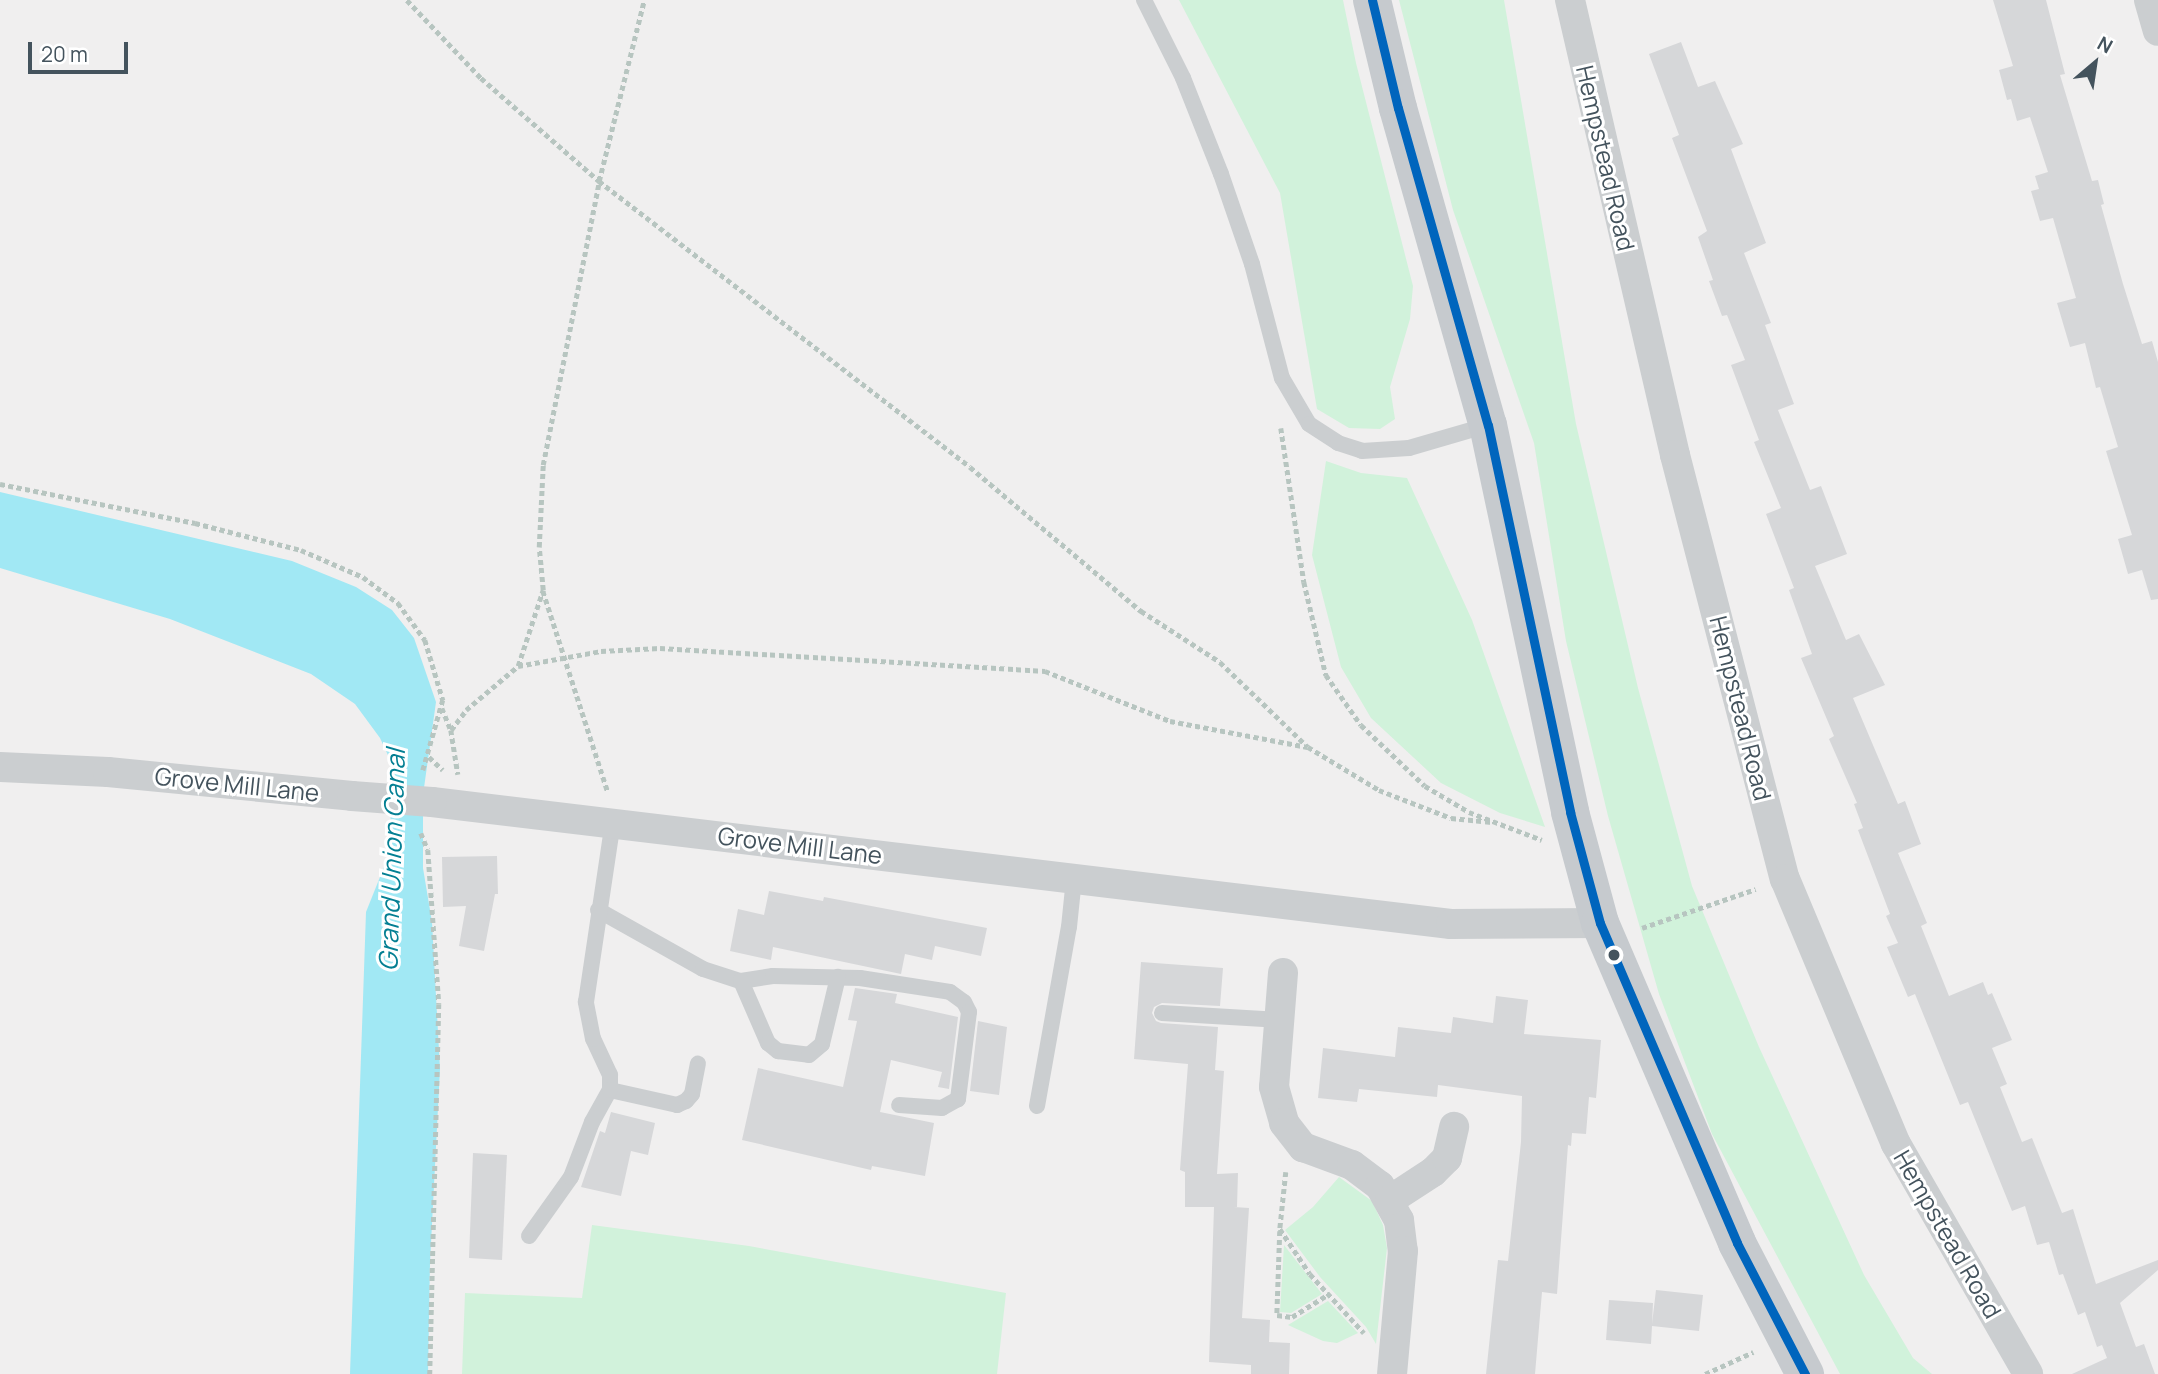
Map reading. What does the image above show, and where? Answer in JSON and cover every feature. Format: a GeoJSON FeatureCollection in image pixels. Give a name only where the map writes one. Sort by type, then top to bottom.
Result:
{"type":"FeatureCollection","features":[{"type":"Feature","properties":{"kind":"main road"},"geometry":{"type":"LineString","coordinates":[[1372,0],[1398,108],[1488,425],[1581,855],[1616,927],[1737,1243],[1805,1374]]}},
{"type":"Feature","properties":{"kind":"street","name":"Hempstead Road"},"geometry":{"type":"LineString","coordinates":[[1570,0],[1675,454],[1785,879],[1896,1144],[2028,1374]]}},
{"type":"Feature","properties":{"kind":"street"},"geometry":{"type":"LineString","coordinates":[[2149,0],[2158,31]]}},
{"type":"Feature","properties":{"kind":"street","name":"Grove Mill Lane"},"geometry":{"type":"LineString","coordinates":[[0,767],[108,772],[613,821],[1451,924],[1616,927]]}},
{"type":"Feature","properties":{"kind":"street"},"geometry":{"type":"LineString","coordinates":[[1283,972],[1274,1087],[1277,1107],[1292,1137],[1303,1147],[1352,1165],[1380,1186],[1399,1220],[1403,1251],[1392,1369]]}},
{"type":"Feature","properties":{"kind":"street"},"geometry":{"type":"LineString","coordinates":[[1390,1200],[1433,1172],[1447,1158],[1452,1146],[1454,1127]]}},
{"type":"Feature","properties":{"kind":"lane"},"geometry":{"type":"LineString","coordinates":[[1144,0],[1183,78],[1221,174],[1252,264],[1282,378],[1309,424],[1338,443],[1362,451],[1409,448],[1488,425]]}},
{"type":"Feature","properties":{"kind":"lane"},"geometry":{"type":"LineString","coordinates":[[529,1236],[571,1177],[592,1122],[610,1090],[610,1075],[593,1039],[586,1002],[613,821]]}},
{"type":"Feature","properties":{"kind":"lane"},"geometry":{"type":"LineString","coordinates":[[1037,1106],[1069,927],[1074,878]]}},
{"type":"Feature","properties":{"kind":"lane"},"geometry":{"type":"LineString","coordinates":[[598,910],[703,969],[741,981],[774,976],[838,978],[950,992],[964,1002],[970,1012],[958,1099],[942,1108],[899,1105]]}},
{"type":"Feature","properties":{"kind":"lane"},"geometry":{"type":"LineString","coordinates":[[741,981],[768,1043],[778,1051],[809,1055],[822,1044],[838,978]]}},
{"type":"Feature","properties":{"kind":"lane"},"geometry":{"type":"LineString","coordinates":[[1162,1013],[1280,1020]]}},
{"type":"Feature","properties":{"kind":"lane"},"geometry":{"type":"LineString","coordinates":[[610,1090],[677,1105],[692,1094],[698,1065]]}},
{"type":"Feature","properties":{"kind":"path"},"geometry":{"type":"LineString","coordinates":[[407,0],[481,78],[599,181],[970,467],[1141,611],[1220,662],[1308,747],[1379,790],[1451,818],[1492,822]]}},
{"type":"Feature","properties":{"kind":"path"},"geometry":{"type":"LineString","coordinates":[[613,821],[608,791],[543,590],[539,547],[543,465],[599,181],[644,0]]}},
{"type":"Feature","properties":{"kind":"path"},"geometry":{"type":"LineString","coordinates":[[1282,378],[1281,437],[1304,582],[1326,675],[1361,725],[1425,786],[1492,822],[1581,855]]}},
{"type":"Feature","properties":{"kind":"path"},"geometry":{"type":"LineString","coordinates":[[518,666],[543,590]]}},
{"type":"Feature","properties":{"kind":"path"},"geometry":{"type":"LineString","coordinates":[[451,730],[466,710],[518,666],[601,651],[660,648],[1045,671],[1170,721],[1308,747]]}},
{"type":"Feature","properties":{"kind":"path"},"geometry":{"type":"LineString","coordinates":[[441,708],[451,730],[458,779],[443,803]]}},
{"type":"Feature","properties":{"kind":"path"},"geometry":{"type":"LineString","coordinates":[[1616,927],[1785,879]]}},
{"type":"Feature","properties":{"kind":"path"},"geometry":{"type":"LineString","coordinates":[[1292,1137],[1280,1229],[1277,1315],[1292,1317],[1329,1294]]}},
{"type":"Feature","properties":{"kind":"path"},"geometry":{"type":"LineString","coordinates":[[1280,1229],[1310,1274],[1353,1318],[1374,1352],[1392,1369]]}},
{"type":"Feature","properties":{"kind":"green space"},"geometry":{"type":"Polygon","coordinates":[[[1179,0],[1343,0],[1356,63],[1413,286],[1410,319],[1390,387],[1395,419],[1380,429],[1349,428],[1317,409],[1280,193],[1179,0]]]}},
{"type":"Feature","properties":{"kind":"green space"},"geometry":{"type":"Polygon","coordinates":[[[1399,0],[1504,0],[1576,424],[1638,688],[1692,886],[1759,1047],[1864,1275],[1913,1358],[1932,1374],[1840,1374],[1712,1134],[1659,994],[1608,816],[1566,641],[1534,443],[1453,210],[1399,0]]]}},
{"type":"Feature","properties":{"kind":"green space"},"geometry":{"type":"Polygon","coordinates":[[[1326,461],[1361,473],[1407,478],[1472,620],[1545,827],[1500,813],[1441,783],[1371,718],[1341,667],[1312,555],[1326,461]]]}},
{"type":"Feature","properties":{"kind":"green space"},"geometry":{"type":"Polygon","coordinates":[[[1339,1177],[1372,1201],[1383,1225],[1387,1248],[1376,1344],[1366,1327],[1320,1277],[1285,1230],[1313,1207],[1339,1177]]]}},
{"type":"Feature","properties":{"kind":"green space"},"geometry":{"type":"Polygon","coordinates":[[[592,1225],[749,1246],[1006,1293],[997,1374],[462,1374],[465,1293],[582,1298],[592,1225]]]}},
{"type":"Feature","properties":{"kind":"green space"},"geometry":{"type":"Polygon","coordinates":[[[1284,1245],[1322,1294],[1291,1313],[1280,1312],[1284,1245]]]}},
{"type":"Feature","properties":{"kind":"green space"},"geometry":{"type":"Polygon","coordinates":[[[1328,1301],[1358,1333],[1337,1343],[1323,1341],[1288,1325],[1328,1301]]]}},
{"type":"Feature","properties":{"kind":"water","name":"Grand Union Canal"},"geometry":{"type":"Polygon","coordinates":[[[0,492],[292,561],[356,587],[392,610],[414,638],[436,702],[423,795],[423,868],[432,922],[440,1069],[430,1263],[428,1374],[350,1374],[366,912],[388,857],[394,768],[380,738],[355,704],[311,674],[170,619],[0,568],[0,492]]]}},
{"type":"Feature","properties":{"kind":"building"},"geometry":{"type":"Polygon","coordinates":[[[1993,0],[2046,0],[2065,74],[2060,75],[2092,181],[2098,180],[2104,204],[2101,205],[2123,284],[2142,344],[2152,341],[2158,362],[2158,599],[2151,600],[2142,570],[2128,574],[2118,539],[2132,535],[2106,451],[2118,447],[2100,387],[2096,388],[2085,343],[2070,347],[2057,303],[2076,298],[2053,218],[2040,221],[2031,191],[2039,189],[2035,176],[2048,172],[2030,117],[2017,121],[2011,99],[2007,100],[1999,70],[2013,66],[1993,0]]]}},
{"type":"Feature","properties":{"kind":"building"},"geometry":{"type":"Polygon","coordinates":[[[1681,42],[1698,87],[1715,81],[1743,144],[1731,149],[1766,243],[1744,253],[1771,323],[1765,325],[1794,404],[1778,410],[1810,490],[1821,486],[1847,554],[1815,566],[1846,640],[1859,634],[1885,685],[1853,698],[1898,804],[1905,801],[1921,844],[1898,853],[1927,923],[1921,926],[1949,996],[1983,982],[1988,995],[1992,993],[2012,1040],[1992,1048],[2007,1084],[2000,1087],[2022,1142],[2032,1138],[2062,1213],[2073,1209],[2096,1284],[2158,1260],[2158,1270],[2120,1303],[2136,1347],[2144,1344],[2155,1374],[2072,1374],[2107,1358],[2102,1345],[2097,1347],[2085,1312],[2078,1315],[2063,1274],[2059,1275],[2049,1242],[2037,1245],[2025,1206],[2012,1211],[1968,1102],[1960,1105],[1915,994],[1908,997],[1887,947],[1898,943],[1886,916],[1890,914],[1858,830],[1863,828],[1854,804],[1857,803],[1829,739],[1834,736],[1801,658],[1812,654],[1789,590],[1794,588],[1766,514],[1781,508],[1754,442],[1759,440],[1731,365],[1745,360],[1727,315],[1722,316],[1709,281],[1713,280],[1698,237],[1707,231],[1672,138],[1679,135],[1649,54],[1681,42]]]}},
{"type":"Feature","properties":{"kind":"building"},"geometry":{"type":"Polygon","coordinates":[[[497,856],[498,894],[495,894],[484,951],[459,946],[466,906],[443,907],[442,857],[497,856]]]}},
{"type":"Feature","properties":{"kind":"building"},"geometry":{"type":"Polygon","coordinates":[[[769,891],[823,901],[824,897],[987,928],[981,956],[935,946],[932,960],[905,954],[901,974],[773,947],[771,960],[730,951],[738,909],[764,915],[769,891]]]}},
{"type":"Feature","properties":{"kind":"building"},"geometry":{"type":"Polygon","coordinates":[[[1141,962],[1223,968],[1220,1006],[1162,1003],[1154,1007],[1152,1013],[1156,1021],[1161,1023],[1218,1027],[1215,1070],[1224,1071],[1217,1174],[1238,1173],[1237,1207],[1234,1207],[1249,1208],[1242,1318],[1270,1320],[1269,1342],[1290,1343],[1289,1374],[1251,1374],[1251,1365],[1209,1362],[1214,1207],[1185,1207],[1185,1172],[1180,1170],[1188,1064],[1134,1059],[1141,962]]]}},
{"type":"Feature","properties":{"kind":"building"},"geometry":{"type":"Polygon","coordinates":[[[855,988],[897,994],[895,1003],[958,1017],[949,1089],[938,1087],[942,1072],[891,1060],[880,1112],[934,1123],[925,1176],[872,1166],[871,1170],[742,1140],[758,1068],[843,1087],[857,1021],[848,1020],[855,988]]]}},
{"type":"Feature","properties":{"kind":"building"},"geometry":{"type":"Polygon","coordinates":[[[1496,996],[1528,1000],[1524,1034],[1601,1040],[1596,1098],[1589,1097],[1586,1134],[1572,1133],[1571,1146],[1568,1145],[1557,1294],[1542,1292],[1535,1374],[1486,1374],[1498,1260],[1508,1261],[1521,1142],[1522,1096],[1438,1085],[1437,1097],[1359,1089],[1357,1102],[1318,1098],[1323,1048],[1395,1057],[1398,1027],[1451,1033],[1453,1017],[1493,1023],[1496,996]]]}},
{"type":"Feature","properties":{"kind":"building"},"geometry":{"type":"Polygon","coordinates":[[[978,1021],[1007,1027],[999,1095],[970,1091],[978,1021]]]}},
{"type":"Feature","properties":{"kind":"building"},"geometry":{"type":"Polygon","coordinates":[[[611,1112],[655,1123],[648,1155],[631,1151],[621,1196],[581,1187],[600,1131],[605,1133],[611,1112]]]}},
{"type":"Feature","properties":{"kind":"building"},"geometry":{"type":"Polygon","coordinates":[[[473,1153],[507,1155],[502,1260],[469,1258],[473,1153]]]}},
{"type":"Feature","properties":{"kind":"building"},"geometry":{"type":"Polygon","coordinates":[[[1656,1290],[1703,1295],[1699,1331],[1652,1326],[1651,1344],[1606,1340],[1609,1300],[1653,1303],[1652,1324],[1656,1290]]]}},
{"type":"Feature","properties":{"kind":"transit line"},"geometry":{"type":"LineString","coordinates":[[1372,0],[1398,108],[1488,425],[1570,812],[1600,923],[1737,1243],[1805,1374]]}}]}
